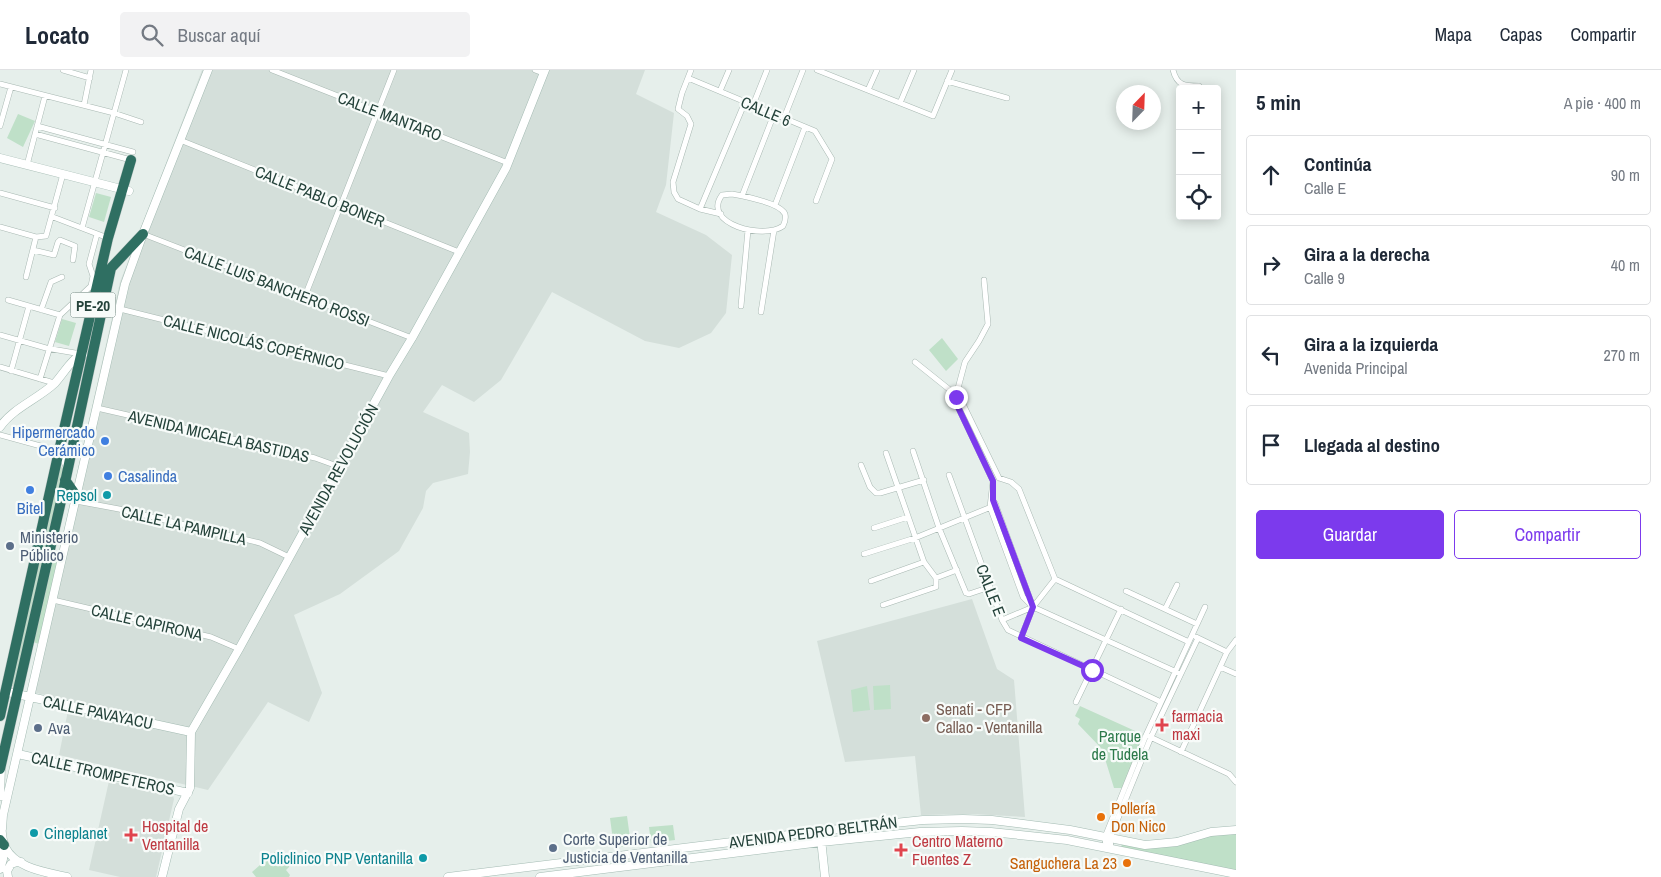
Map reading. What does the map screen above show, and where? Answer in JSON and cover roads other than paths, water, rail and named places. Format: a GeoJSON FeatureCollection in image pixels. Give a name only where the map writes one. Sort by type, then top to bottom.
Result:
{"type":"FeatureCollection","features":[{"type":"Feature","properties":{"kind":"highway","name":"PE-20"},"geometry":{"type":"LineString","coordinates":[[0,767],[91,362],[91,336],[108,238],[125,190],[132,156]]}},
{"type":"Feature","properties":{"kind":"highway","name":"PE-20"},"geometry":{"type":"LineString","coordinates":[[0,716],[80,359],[91,336],[111,268],[143,234]]}},
{"type":"Feature","properties":{"kind":"highway"},"geometry":{"type":"LineString","coordinates":[[80,359],[86,363],[91,362]]}},
{"type":"Feature","properties":{"kind":"highway"},"geometry":{"type":"LineString","coordinates":[[65,480],[76,499]]}},
{"type":"Feature","properties":{"kind":"street"},"geometry":{"type":"LineString","coordinates":[[63,70],[90,78]]}},
{"type":"Feature","properties":{"kind":"street"},"geometry":{"type":"LineString","coordinates":[[84,106],[91,70]]}},
{"type":"Feature","properties":{"kind":"street"},"geometry":{"type":"LineString","coordinates":[[82,228],[126,70]]}},
{"type":"Feature","properties":{"kind":"street"},"geometry":{"type":"LineString","coordinates":[[67,877],[39,871],[11,855],[2,838],[3,816],[127,278],[208,70]]}},
{"type":"Feature","properties":{"kind":"street","name":"CALLE MANTARO"},"geometry":{"type":"LineString","coordinates":[[272,70],[508,163]]}},
{"type":"Feature","properties":{"kind":"street"},"geometry":{"type":"LineString","coordinates":[[304,296],[394,70]]}},
{"type":"Feature","properties":{"kind":"street"},"geometry":{"type":"LineString","coordinates":[[535,70],[544,72]]}},
{"type":"Feature","properties":{"kind":"street"},"geometry":{"type":"LineString","coordinates":[[691,70],[678,109],[687,116],[691,125],[673,182],[674,192],[678,199],[700,209],[721,214]]}},
{"type":"Feature","properties":{"kind":"street"},"geometry":{"type":"LineString","coordinates":[[720,91],[729,70]]}},
{"type":"Feature","properties":{"kind":"street"},"geometry":{"type":"LineString","coordinates":[[752,105],[766,70]]}},
{"type":"Feature","properties":{"kind":"street"},"geometry":{"type":"LineString","coordinates":[[784,118],[803,70]]}},
{"type":"Feature","properties":{"kind":"street"},"geometry":{"type":"LineString","coordinates":[[817,70],[933,116],[952,70]]}},
{"type":"Feature","properties":{"kind":"street"},"geometry":{"type":"LineString","coordinates":[[836,78],[839,70]]}},
{"type":"Feature","properties":{"kind":"street"},"geometry":{"type":"LineString","coordinates":[[868,90],[877,70]]}},
{"type":"Feature","properties":{"kind":"street"},"geometry":{"type":"LineString","coordinates":[[900,103],[914,70]]}},
{"type":"Feature","properties":{"kind":"street"},"geometry":{"type":"LineString","coordinates":[[1174,70],[1176,80],[1184,85]]}},
{"type":"Feature","properties":{"kind":"street","name":"AVENIDA REVOLUCIÓN"},"geometry":{"type":"LineString","coordinates":[[162,877],[179,809],[190,788],[191,732],[239,649],[508,163],[544,72]]}},
{"type":"Feature","properties":{"kind":"street","name":"CALLE 6"},"geometry":{"type":"LineString","coordinates":[[688,78],[816,132],[832,158],[816,201]]}},
{"type":"Feature","properties":{"kind":"street"},"geometry":{"type":"LineString","coordinates":[[947,81],[1007,98]]}},
{"type":"Feature","properties":{"kind":"street"},"geometry":{"type":"LineString","coordinates":[[0,84],[114,113],[141,122]]}},
{"type":"Feature","properties":{"kind":"street"},"geometry":{"type":"LineString","coordinates":[[0,126],[11,87]]}},
{"type":"Feature","properties":{"kind":"street"},"geometry":{"type":"LineString","coordinates":[[27,165],[45,96]]}},
{"type":"Feature","properties":{"kind":"street"},"geometry":{"type":"LineString","coordinates":[[700,209],[745,102]]}},
{"type":"Feature","properties":{"kind":"street"},"geometry":{"type":"LineString","coordinates":[[742,196],[774,114]]}},
{"type":"Feature","properties":{"kind":"street"},"geometry":{"type":"LineString","coordinates":[[37,126],[105,144],[132,156]]}},
{"type":"Feature","properties":{"kind":"street"},"geometry":{"type":"LineString","coordinates":[[775,205],[805,127]]}},
{"type":"Feature","properties":{"kind":"street"},"geometry":{"type":"LineString","coordinates":[[35,134],[103,152],[132,156]]}},
{"type":"Feature","properties":{"kind":"street","name":"CALLE PABLO BONER"},"geometry":{"type":"LineString","coordinates":[[180,140],[459,252]]}},
{"type":"Feature","properties":{"kind":"street"},"geometry":{"type":"LineString","coordinates":[[0,158],[125,190]]}},
{"type":"Feature","properties":{"kind":"street"},"geometry":{"type":"LineString","coordinates":[[0,227],[36,237],[46,236],[53,217],[63,174]]}},
{"type":"Feature","properties":{"kind":"street"},"geometry":{"type":"LineString","coordinates":[[0,193],[55,208]]}},
{"type":"Feature","properties":{"kind":"street"},"geometry":{"type":"LineString","coordinates":[[722,195],[742,196],[775,205],[785,214],[783,226],[774,230],[748,230],[734,226],[719,212],[718,201],[722,195]]}},
{"type":"Feature","properties":{"kind":"street"},"geometry":{"type":"LineString","coordinates":[[53,217],[108,238]]}},
{"type":"Feature","properties":{"kind":"street"},"geometry":{"type":"LineString","coordinates":[[741,306],[748,230]]}},
{"type":"Feature","properties":{"kind":"street"},"geometry":{"type":"LineString","coordinates":[[761,312],[774,230]]}},
{"type":"Feature","properties":{"kind":"street"},"geometry":{"type":"LineString","coordinates":[[40,379],[60,315],[91,286],[93,276],[89,264],[98,234]]}},
{"type":"Feature","properties":{"kind":"street","name":"CALLE LUIS BANCHERO ROSSI"},"geometry":{"type":"LineString","coordinates":[[143,234],[412,338]]}},
{"type":"Feature","properties":{"kind":"street"},"geometry":{"type":"LineString","coordinates":[[26,277],[36,237]]}},
{"type":"Feature","properties":{"kind":"street"},"geometry":{"type":"LineString","coordinates":[[33,250],[54,255],[58,242],[62,240],[75,246],[73,260]]}},
{"type":"Feature","properties":{"kind":"street"},"geometry":{"type":"LineString","coordinates":[[41,310],[51,282],[62,277]]}},
{"type":"Feature","properties":{"kind":"street"},"geometry":{"type":"LineString","coordinates":[[984,280],[988,324],[965,362],[956,397],[957,405],[996,479]]}},
{"type":"Feature","properties":{"kind":"street"},"geometry":{"type":"LineString","coordinates":[[8,300],[60,315]]}},
{"type":"Feature","properties":{"kind":"street"},"geometry":{"type":"LineString","coordinates":[[11,371],[29,306]]}},
{"type":"Feature","properties":{"kind":"street","name":"CALLE NICOLÁS COPÉRNICO"},"geometry":{"type":"LineString","coordinates":[[120,309],[389,376]]}},
{"type":"Feature","properties":{"kind":"street"},"geometry":{"type":"LineString","coordinates":[[0,334],[80,359]]}},
{"type":"Feature","properties":{"kind":"street"},"geometry":{"type":"LineString","coordinates":[[0,428],[10,416],[54,384],[76,357],[80,359]]}},
{"type":"Feature","properties":{"kind":"street"},"geometry":{"type":"LineString","coordinates":[[915,362],[962,402],[996,479],[992,495],[993,506],[1023,597],[1033,607],[1181,674]]}},
{"type":"Feature","properties":{"kind":"street"},"geometry":{"type":"LineString","coordinates":[[0,367],[54,384]]}},
{"type":"Feature","properties":{"kind":"street","name":"AVENIDA MICAELA BASTIDAS"},"geometry":{"type":"LineString","coordinates":[[97,408],[315,458],[340,467]]}},
{"type":"Feature","properties":{"kind":"street"},"geometry":{"type":"LineString","coordinates":[[0,419],[10,416]]}},
{"type":"Feature","properties":{"kind":"street"},"geometry":{"type":"LineString","coordinates":[[0,435],[59,451],[67,469]]}},
{"type":"Feature","properties":{"kind":"street"},"geometry":{"type":"LineString","coordinates":[[914,451],[939,528],[964,591],[969,594],[990,587]]}},
{"type":"Feature","properties":{"kind":"street"},"geometry":{"type":"LineString","coordinates":[[883,605],[936,587],[936,578],[924,562],[886,453]]}},
{"type":"Feature","properties":{"kind":"street"},"geometry":{"type":"LineString","coordinates":[[862,465],[870,487],[876,493],[924,480]]}},
{"type":"Feature","properties":{"kind":"street","name":"CALLE E"},"geometry":{"type":"LineString","coordinates":[[950,475],[1002,620],[1008,630],[1021,638],[1161,702]]}},
{"type":"Feature","properties":{"kind":"street"},"geometry":{"type":"LineString","coordinates":[[996,479],[1011,482],[1019,489],[1055,578],[1189,642]]}},
{"type":"Feature","properties":{"kind":"street","name":"CALLE LA PAMPILLA"},"geometry":{"type":"LineString","coordinates":[[76,499],[260,543],[289,557]]}},
{"type":"Feature","properties":{"kind":"street"},"geometry":{"type":"LineString","coordinates":[[864,554],[915,538],[964,516],[993,506]]}},
{"type":"Feature","properties":{"kind":"street"},"geometry":{"type":"LineString","coordinates":[[874,528],[908,517]]}},
{"type":"Feature","properties":{"kind":"street"},"geometry":{"type":"LineString","coordinates":[[871,581],[924,562]]}},
{"type":"Feature","properties":{"kind":"street"},"geometry":{"type":"LineString","coordinates":[[936,578],[956,570]]}},
{"type":"Feature","properties":{"kind":"street"},"geometry":{"type":"LineString","coordinates":[[1021,638],[1033,607],[1055,578]]}},
{"type":"Feature","properties":{"kind":"street"},"geometry":{"type":"LineString","coordinates":[[1165,609],[1177,586]]}},
{"type":"Feature","properties":{"kind":"street"},"geometry":{"type":"LineString","coordinates":[[1126,591],[1197,624]]}},
{"type":"Feature","properties":{"kind":"street","name":"CALLE CAPIRONA"},"geometry":{"type":"LineString","coordinates":[[53,600],[211,637],[239,649]]}},
{"type":"Feature","properties":{"kind":"street"},"geometry":{"type":"LineString","coordinates":[[1002,620],[1033,607]]}},
{"type":"Feature","properties":{"kind":"street"},"geometry":{"type":"LineString","coordinates":[[1108,848],[1107,838],[1161,702],[1205,607]]}},
{"type":"Feature","properties":{"kind":"street"},"geometry":{"type":"LineString","coordinates":[[1076,702],[1121,609]]}},
{"type":"Feature","properties":{"kind":"street"},"geometry":{"type":"LineString","coordinates":[[1192,636],[1227,652]]}},
{"type":"Feature","properties":{"kind":"street"},"geometry":{"type":"LineString","coordinates":[[1148,736],[1198,638]]}},
{"type":"Feature","properties":{"kind":"street"},"geometry":{"type":"LineString","coordinates":[[1181,752],[1227,652],[1236,640]]}},
{"type":"Feature","properties":{"kind":"street"},"geometry":{"type":"LineString","coordinates":[[1220,667],[1236,674]]}},
{"type":"Feature","properties":{"kind":"street","name":"CALLE PAVAYACU"},"geometry":{"type":"LineString","coordinates":[[6,691],[191,732]]}},
{"type":"Feature","properties":{"kind":"street"},"geometry":{"type":"LineString","coordinates":[[1148,736],[1229,774],[1236,782]]}},
{"type":"Feature","properties":{"kind":"street","name":"CALLE TROMPETEROS"},"geometry":{"type":"LineString","coordinates":[[18,754],[188,793]]}},
{"type":"Feature","properties":{"kind":"street"},"geometry":{"type":"LineString","coordinates":[[0,767],[0,796]]}},
{"type":"Feature","properties":{"kind":"street"},"geometry":{"type":"LineString","coordinates":[[0,820],[3,859],[0,869]]}},
{"type":"Feature","properties":{"kind":"street","name":"AVENIDA PEDRO BELTRÁN"},"geometry":{"type":"LineString","coordinates":[[448,877],[904,821],[992,820],[1027,824],[1146,845],[1162,844],[1211,832],[1236,830]]}},
{"type":"Feature","properties":{"kind":"street"},"geometry":{"type":"LineString","coordinates":[[820,831],[825,877]]}},
{"type":"Feature","properties":{"kind":"street","name":"AVENIDA PEDRO BELTRÁN"},"geometry":{"type":"LineString","coordinates":[[540,877],[821,842],[920,832],[962,831],[1046,837],[1236,874]]}},
{"type":"Feature","properties":{"kind":"street"},"geometry":{"type":"LineString","coordinates":[[572,861],[573,873]]}},
{"type":"Feature","properties":{"kind":"street"},"geometry":{"type":"LineString","coordinates":[[8,877],[7,871],[11,864],[21,862]]}},
{"type":"Feature","properties":{"kind":"place","name":"Hipermercado Cerámico"},"geometry":{"type":"Point","coordinates":[105,441]}},
{"type":"Feature","properties":{"kind":"place","name":"Casalinda"},"geometry":{"type":"Point","coordinates":[108,476]}},
{"type":"Feature","properties":{"kind":"place","name":"Bitel"},"geometry":{"type":"Point","coordinates":[30,490]}},
{"type":"Feature","properties":{"kind":"place","name":"Repsol"},"geometry":{"type":"Point","coordinates":[107,495]}},
{"type":"Feature","properties":{"kind":"place","name":"Ministerio Público"},"geometry":{"type":"Point","coordinates":[10,546]}},
{"type":"Feature","properties":{"kind":"place","name":"Senati - CFP Callao - Ventanilla"},"geometry":{"type":"Point","coordinates":[926,718]}},
{"type":"Feature","properties":{"kind":"place","name":"farmacia maxi"},"geometry":{"type":"Point","coordinates":[1162,725]}},
{"type":"Feature","properties":{"kind":"place","name":"Ava"},"geometry":{"type":"Point","coordinates":[38,728]}},
{"type":"Feature","properties":{"kind":"place","name":"Pollería Don Nico"},"geometry":{"type":"Point","coordinates":[1101,817]}},
{"type":"Feature","properties":{"kind":"place","name":"Cineplanet"},"geometry":{"type":"Point","coordinates":[34,833]}},
{"type":"Feature","properties":{"kind":"place","name":"Hospital de Ventanilla"},"geometry":{"type":"Point","coordinates":[131,835]}},
{"type":"Feature","properties":{"kind":"place","name":"Corte Superior de Justicia de Ventanilla"},"geometry":{"type":"Point","coordinates":[553,848]}},
{"type":"Feature","properties":{"kind":"place","name":"Centro Materno Fuentes Z"},"geometry":{"type":"Point","coordinates":[901,850]}},
{"type":"Feature","properties":{"kind":"place","name":"Policlinico PNP Ventanilla"},"geometry":{"type":"Point","coordinates":[423,858]}},
{"type":"Feature","properties":{"kind":"place","name":"Sanguchera La 23"},"geometry":{"type":"Point","coordinates":[1127,863]}},
{"type":"Feature","properties":{"kind":"park label","name":"Parque de Tudela"},"geometry":{"type":"Point","coordinates":[1120,745]}}]}
